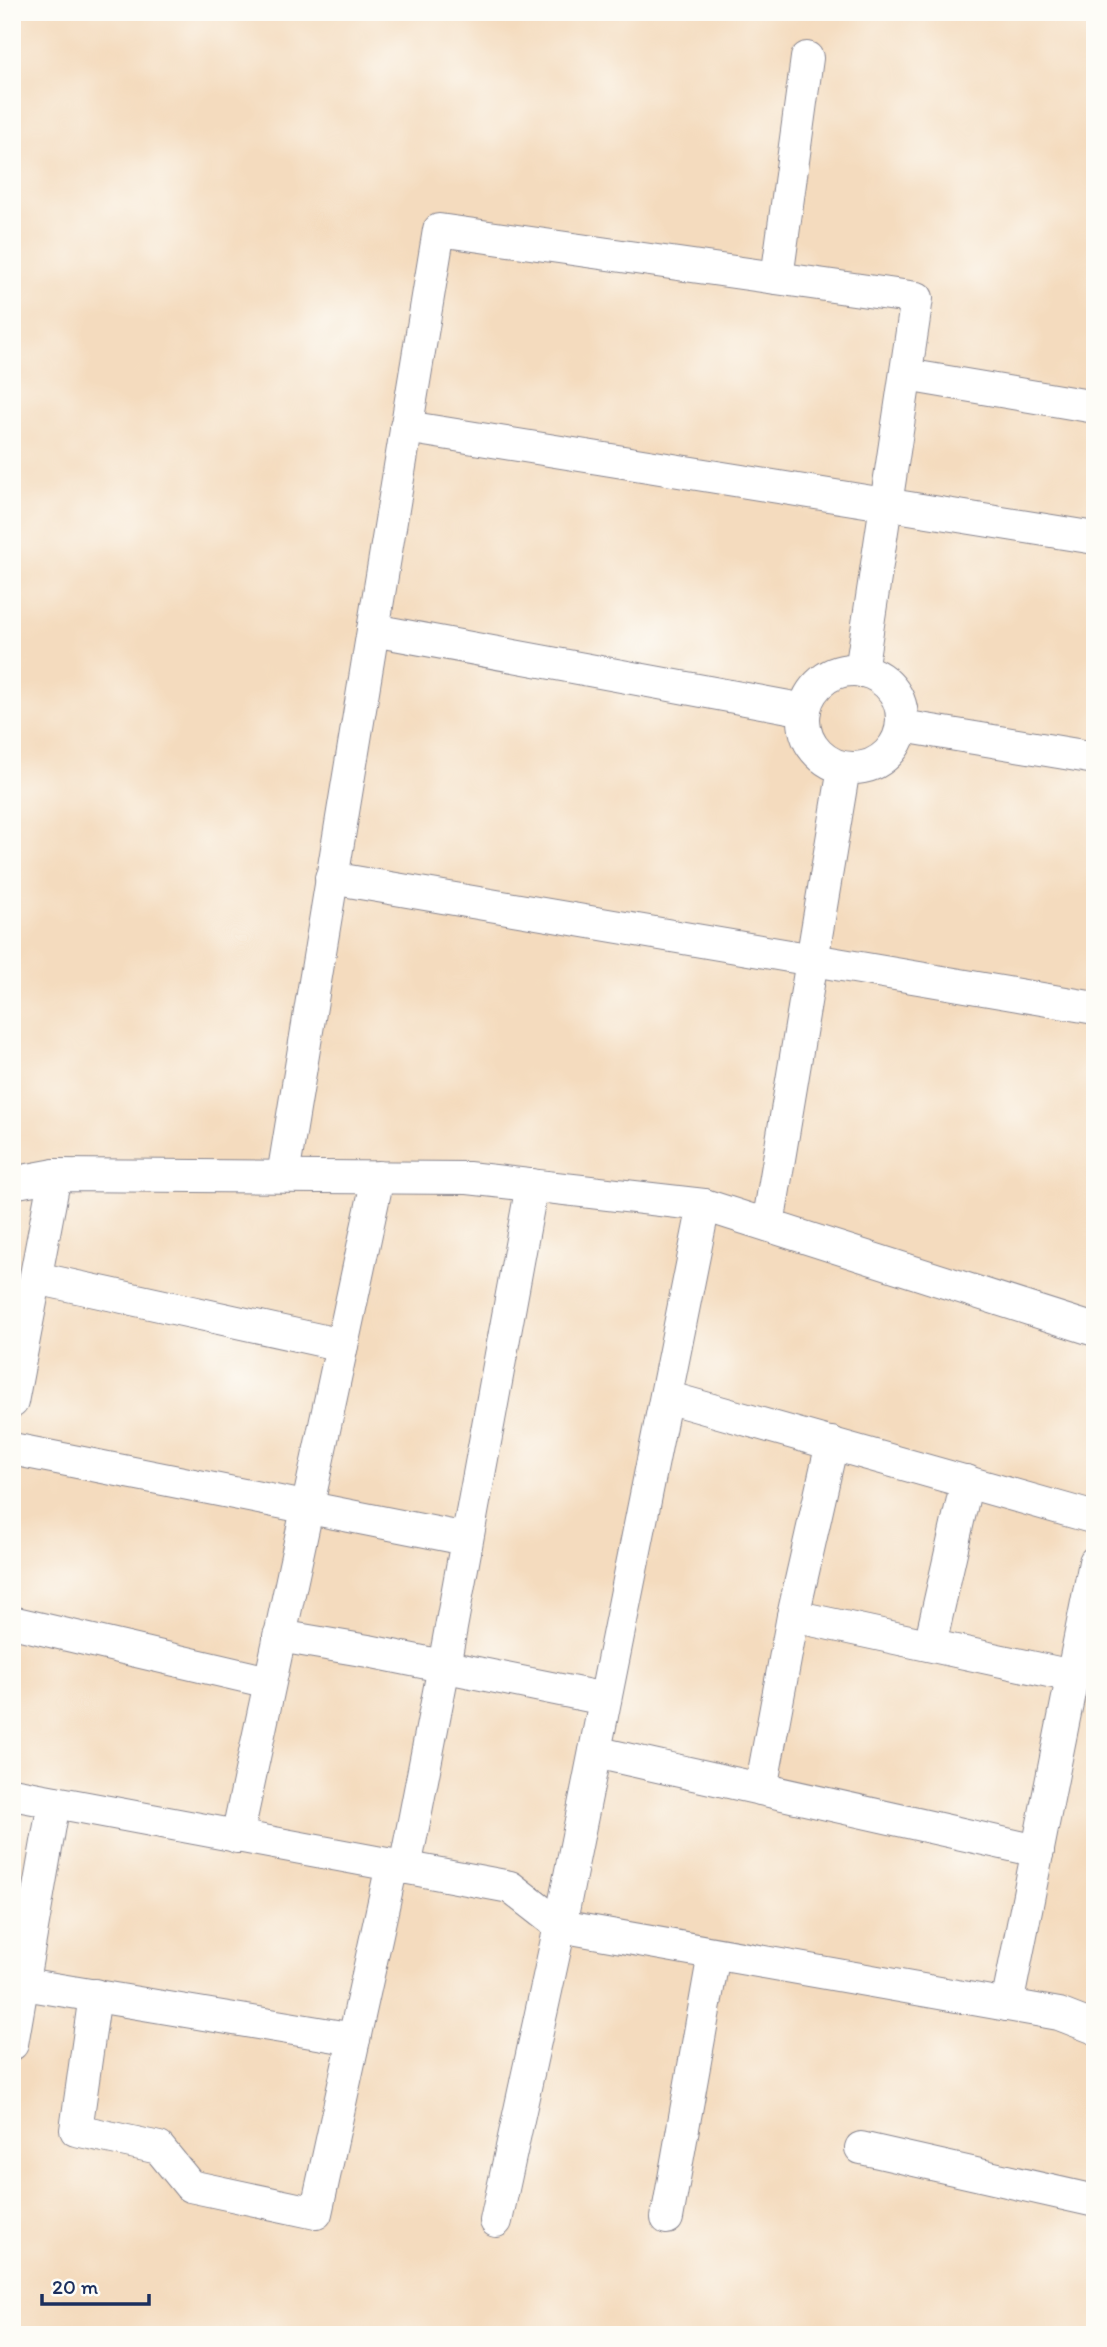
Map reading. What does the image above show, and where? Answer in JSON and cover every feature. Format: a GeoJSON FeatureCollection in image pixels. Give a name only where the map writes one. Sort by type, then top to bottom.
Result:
{"type":"FeatureCollection","features":[{"type":"Feature","properties":{"kind":"street"},"geometry":{"type":"LineString","coordinates":[[777,278],[807,58]]}},
{"type":"Feature","properties":{"kind":"street"},"geometry":{"type":"LineString","coordinates":[[283,1176],[439,230],[917,298],[861,671]]}},
{"type":"Feature","properties":{"kind":"street"},"geometry":{"type":"LineString","coordinates":[[905,375],[1095,407]]}},
{"type":"Feature","properties":{"kind":"street"},"geometry":{"type":"LineString","coordinates":[[406,427],[1095,538]]}},
{"type":"Feature","properties":{"kind":"street"},"geometry":{"type":"LineString","coordinates":[[373,630],[805,710]]}},
{"type":"Feature","properties":{"kind":"street"},"geometry":{"type":"LineString","coordinates":[[861,671],[884,681],[895,694],[901,709],[902,726],[897,741],[888,753],[875,763],[860,768],[844,768],[830,763],[817,753],[808,741],[804,726],[805,710],[810,694],[821,681],[836,673],[861,671]]}},
{"type":"Feature","properties":{"kind":"street"},"geometry":{"type":"LineString","coordinates":[[902,726],[1095,758]]}},
{"type":"Feature","properties":{"kind":"street"},"geometry":{"type":"LineString","coordinates":[[768,1225],[844,768]]}},
{"type":"Feature","properties":{"kind":"street"},"geometry":{"type":"LineString","coordinates":[[331,878],[1095,1008]]}},
{"type":"Feature","properties":{"kind":"street"},"geometry":{"type":"LineString","coordinates":[[12,1402],[55,1175]]}},
{"type":"Feature","properties":{"kind":"street"},"geometry":{"type":"LineString","coordinates":[[12,1183],[55,1175],[468,1178],[704,1205],[1095,1330]]}},
{"type":"Feature","properties":{"kind":"street"},"geometry":{"type":"LineString","coordinates":[[237,1837],[378,1177]]}},
{"type":"Feature","properties":{"kind":"street"},"geometry":{"type":"LineString","coordinates":[[95,1995],[76,2130],[159,2148],[190,2186],[316,2213],[354,2039],[399,1867],[444,1667],[532,1185]]}},
{"type":"Feature","properties":{"kind":"street"},"geometry":{"type":"LineString","coordinates":[[496,2221],[560,1926],[704,1205]]}},
{"type":"Feature","properties":{"kind":"street"},"geometry":{"type":"LineString","coordinates":[[36,1278],[342,1345]]}},
{"type":"Feature","properties":{"kind":"street"},"geometry":{"type":"LineString","coordinates":[[666,1397],[1095,1518]]}},
{"type":"Feature","properties":{"kind":"street"},"geometry":{"type":"LineString","coordinates":[[761,1789],[793,1616],[832,1443]]}},
{"type":"Feature","properties":{"kind":"street"},"geometry":{"type":"LineString","coordinates":[[12,1449],[466,1539]]}},
{"type":"Feature","properties":{"kind":"street"},"geometry":{"type":"LineString","coordinates":[[930,1645],[967,1481]]}},
{"type":"Feature","properties":{"kind":"street"},"geometry":{"type":"LineString","coordinates":[[1007,2006],[1095,1562]]}},
{"type":"Feature","properties":{"kind":"street"},"geometry":{"type":"LineString","coordinates":[[793,1616],[1072,1676]]}},
{"type":"Feature","properties":{"kind":"street"},"geometry":{"type":"LineString","coordinates":[[12,1622],[270,1682]]}},
{"type":"Feature","properties":{"kind":"street"},"geometry":{"type":"LineString","coordinates":[[279,1636],[368,1651],[605,1699]]}},
{"type":"Feature","properties":{"kind":"street"},"geometry":{"type":"LineString","coordinates":[[595,1752],[1038,1851]]}},
{"type":"Feature","properties":{"kind":"street"},"geometry":{"type":"LineString","coordinates":[[12,1794],[510,1887],[560,1926],[1059,2014],[1095,2028]]}},
{"type":"Feature","properties":{"kind":"street"},"geometry":{"type":"LineString","coordinates":[[12,2044],[18,1983],[54,1802]]}},
{"type":"Feature","properties":{"kind":"street"},"geometry":{"type":"LineString","coordinates":[[667,2218],[714,1954]]}},
{"type":"Feature","properties":{"kind":"street"},"geometry":{"type":"LineString","coordinates":[[18,1983],[354,2039]]}},
{"type":"Feature","properties":{"kind":"street"},"geometry":{"type":"LineString","coordinates":[[861,2148],[1095,2201]]}}]}
